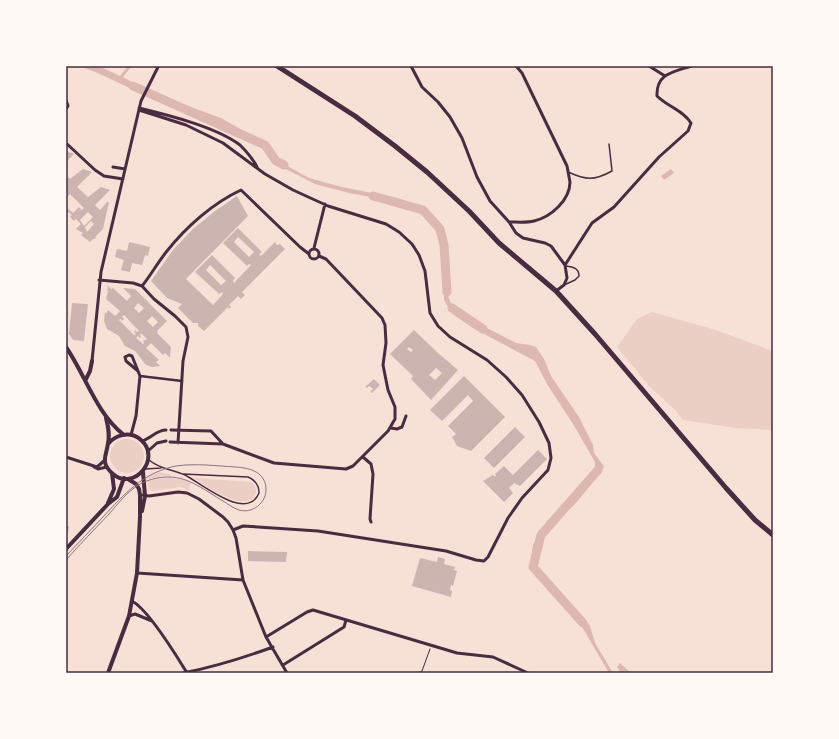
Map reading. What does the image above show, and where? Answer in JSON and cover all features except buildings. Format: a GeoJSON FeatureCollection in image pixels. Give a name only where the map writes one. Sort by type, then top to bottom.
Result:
{"type":"FeatureCollection","features":[{"type":"Feature","properties":{"kind":"main road"},"geometry":{"type":"LineString","coordinates":[[277,66],[355,116],[395,146],[427,172],[499,243],[556,291],[595,334],[726,488],[755,520],[773,535]]}},
{"type":"Feature","properties":{"kind":"street"},"geometry":{"type":"LineString","coordinates":[[86,379],[90,371],[92,361],[99,280],[141,101],[158,67],[156,66]]}},
{"type":"Feature","properties":{"kind":"street"},"geometry":{"type":"LineString","coordinates":[[411,66],[422,86],[450,117],[462,138],[477,177],[490,201],[509,222],[516,233],[523,238],[545,243],[551,246],[565,265],[567,278],[564,285],[556,291]]}},
{"type":"Feature","properties":{"kind":"street"},"geometry":{"type":"LineString","coordinates":[[509,222],[534,221],[544,217],[557,208],[566,196],[570,183],[567,166],[522,73],[516,66]]}},
{"type":"Feature","properties":{"kind":"street"},"geometry":{"type":"LineString","coordinates":[[649,66],[665,76]]}},
{"type":"Feature","properties":{"kind":"street"},"geometry":{"type":"LineString","coordinates":[[565,265],[592,223],[614,207],[659,157],[688,131],[691,123],[686,115],[663,102],[657,96],[657,88],[660,81],[665,76],[692,66]]}},
{"type":"Feature","properties":{"kind":"street"},"geometry":{"type":"LineString","coordinates":[[66,100],[68,106],[66,110]]}},
{"type":"Feature","properties":{"kind":"street"},"geometry":{"type":"LineString","coordinates":[[139,109],[186,125],[222,143],[293,190],[325,204],[386,224],[399,232],[412,244],[419,255],[427,280],[430,313],[438,326],[450,337],[487,360],[506,377],[522,395],[539,422],[549,443],[551,458],[548,470],[522,498],[508,518],[488,557],[484,561],[446,552],[318,531],[243,526],[234,530]]}},
{"type":"Feature","properties":{"kind":"street"},"geometry":{"type":"LineString","coordinates":[[139,109],[166,114],[228,138],[240,146],[254,161],[258,168]]}},
{"type":"Feature","properties":{"kind":"street"},"geometry":{"type":"LineString","coordinates":[[66,143],[95,170],[104,176],[123,179]]}},
{"type":"Feature","properties":{"kind":"street"},"geometry":{"type":"LineString","coordinates":[[114,167],[125,169]]}},
{"type":"Feature","properties":{"kind":"street"},"geometry":{"type":"LineString","coordinates":[[142,286],[167,251],[182,234],[216,206],[241,190],[300,248],[312,258],[316,259],[319,256]]}},
{"type":"Feature","properties":{"kind":"street"},"geometry":{"type":"LineString","coordinates":[[309,254],[310,250],[314,248],[325,204]]}},
{"type":"Feature","properties":{"kind":"street"},"geometry":{"type":"LineString","coordinates":[[314,248],[319,251],[319,256]]}},
{"type":"Feature","properties":{"kind":"street"},"geometry":{"type":"LineString","coordinates":[[170,442],[223,444],[274,463],[346,469],[353,466],[363,457],[391,428],[395,419],[395,407],[388,390],[383,365],[386,343],[385,325],[382,318],[326,259],[319,256]]}},
{"type":"Feature","properties":{"kind":"street"},"geometry":{"type":"LineString","coordinates":[[99,280],[133,283],[142,286],[154,299],[186,327],[188,337],[184,353],[178,442]]}},
{"type":"Feature","properties":{"kind":"street"},"geometry":{"type":"LineString","coordinates":[[66,348],[86,379],[106,418],[109,429],[105,460],[107,466],[112,473],[136,484],[140,495],[137,573],[132,601],[129,616],[108,673]]}},
{"type":"Feature","properties":{"kind":"street"},"geometry":{"type":"LineString","coordinates":[[131,435],[136,416],[140,376],[138,371],[132,356],[128,355],[125,357],[126,361],[138,371]]}},
{"type":"Feature","properties":{"kind":"street"},"geometry":{"type":"LineString","coordinates":[[140,376],[182,381]]}},
{"type":"Feature","properties":{"kind":"street"},"geometry":{"type":"LineString","coordinates":[[391,428],[397,430],[402,427],[406,416]]}},
{"type":"Feature","properties":{"kind":"street"},"geometry":{"type":"LineString","coordinates":[[106,418],[124,435]]}},
{"type":"Feature","properties":{"kind":"street"},"geometry":{"type":"LineString","coordinates":[[142,441],[150,438],[159,431],[166,430]]}},
{"type":"Feature","properties":{"kind":"street"},"geometry":{"type":"LineString","coordinates":[[171,430],[211,431],[223,444]]}},
{"type":"Feature","properties":{"kind":"street"},"geometry":{"type":"LineString","coordinates":[[108,444],[115,438],[124,435],[131,435],[142,441],[148,451],[148,460],[144,470],[145,496],[140,517]]}},
{"type":"Feature","properties":{"kind":"street"},"geometry":{"type":"LineString","coordinates":[[148,451],[158,442],[166,441]]}},
{"type":"Feature","properties":{"kind":"street"},"geometry":{"type":"LineString","coordinates":[[66,457],[98,466],[105,460]]}},
{"type":"Feature","properties":{"kind":"street"},"geometry":{"type":"LineString","coordinates":[[363,457],[371,464],[371,522]]}},
{"type":"Feature","properties":{"kind":"street"},"geometry":{"type":"LineString","coordinates":[[93,465],[98,469],[107,466]]}},
{"type":"Feature","properties":{"kind":"street"},"geometry":{"type":"LineString","coordinates":[[66,549],[108,504],[117,497],[120,486],[126,479],[136,476],[144,470]]}},
{"type":"Feature","properties":{"kind":"street"},"geometry":{"type":"LineString","coordinates":[[108,504],[114,488],[112,473]]}},
{"type":"Feature","properties":{"kind":"street"},"geometry":{"type":"LineString","coordinates":[[140,495],[145,496],[178,492],[190,494],[223,517],[234,530],[243,580],[266,637],[287,673]]}},
{"type":"Feature","properties":{"kind":"street"},"geometry":{"type":"LineString","coordinates":[[137,573],[243,580]]}},
{"type":"Feature","properties":{"kind":"street"},"geometry":{"type":"LineString","coordinates":[[132,601],[142,609],[152,621],[185,673],[244,658],[273,647]]}},
{"type":"Feature","properties":{"kind":"street"},"geometry":{"type":"LineString","coordinates":[[266,637],[306,612],[312,610],[457,653],[493,657],[528,673]]}},
{"type":"Feature","properties":{"kind":"street"},"geometry":{"type":"LineString","coordinates":[[129,616],[135,614],[152,621]]}},
{"type":"Feature","properties":{"kind":"street"},"geometry":{"type":"LineString","coordinates":[[283,665],[344,627],[346,620]]}},
{"type":"Feature","properties":{"kind":"lane"},"geometry":{"type":"LineString","coordinates":[[568,172],[580,177],[591,179],[612,171],[609,144]]}},
{"type":"Feature","properties":{"kind":"lane"},"geometry":{"type":"LineString","coordinates":[[564,285],[577,279],[579,274],[576,269],[565,265]]}},
{"type":"Feature","properties":{"kind":"lane"},"geometry":{"type":"LineString","coordinates":[[148,460],[162,468],[183,474],[248,477],[257,484],[259,493],[252,502],[239,504],[225,498],[183,474]]}},
{"type":"Feature","properties":{"kind":"lane"},"geometry":{"type":"LineString","coordinates":[[144,470],[162,468]]}},
{"type":"Feature","properties":{"kind":"path"},"geometry":{"type":"LineString","coordinates":[[418,673],[422,671],[431,649]]}},
{"type":"Feature","properties":{"kind":"shaded area"},"geometry":{"type":"Polygon","coordinates":[[[79,66],[99,66],[120,76],[128,66],[132,66],[123,77],[144,89],[140,93],[98,73],[79,66]]]}},
{"type":"Feature","properties":{"kind":"shaded area"},"geometry":{"type":"Polygon","coordinates":[[[149,92],[221,118],[263,142],[267,146],[273,158],[309,178],[342,187],[397,198],[425,208],[438,221],[447,249],[450,274],[447,292],[453,307],[470,321],[516,343],[536,347],[544,359],[551,376],[579,417],[593,445],[594,453],[604,467],[576,503],[554,519],[545,530],[543,537],[537,545],[535,557],[540,573],[547,585],[561,595],[590,626],[595,643],[613,673],[609,673],[574,613],[561,604],[540,581],[531,565],[533,545],[547,521],[584,489],[595,470],[595,462],[547,384],[535,361],[473,328],[454,315],[448,307],[444,300],[447,275],[445,252],[434,222],[425,213],[411,206],[315,184],[274,163],[263,146],[222,123],[147,96],[149,92]]]}},
{"type":"Feature","properties":{"kind":"shaded area"},"geometry":{"type":"Polygon","coordinates":[[[671,169],[674,173],[664,180],[661,176],[671,169]]]}},
{"type":"Feature","properties":{"kind":"shaded area"},"geometry":{"type":"Polygon","coordinates":[[[652,312],[716,330],[770,350],[773,349],[773,430],[736,428],[683,420],[675,410],[649,386],[617,347],[637,319],[652,312]]]}},
{"type":"Feature","properties":{"kind":"shaded area"},"geometry":{"type":"Polygon","coordinates":[[[124,439],[130,439],[139,444],[143,450],[143,462],[139,468],[130,473],[124,473],[115,468],[110,459],[110,453],[115,444],[124,439]]]}},
{"type":"Feature","properties":{"kind":"shaded area"},"geometry":{"type":"Polygon","coordinates":[[[159,472],[171,476],[147,479],[147,477],[159,472]]]}},
{"type":"Feature","properties":{"kind":"shaded area"},"geometry":{"type":"Polygon","coordinates":[[[171,478],[181,479],[191,483],[189,490],[180,487],[153,491],[149,489],[148,481],[171,478]]]}},
{"type":"Feature","properties":{"kind":"shaded area"},"geometry":{"type":"Polygon","coordinates":[[[195,478],[251,482],[254,484],[256,493],[252,499],[245,502],[236,501],[217,493],[195,478]]]}},
{"type":"Feature","properties":{"kind":"shaded area"},"geometry":{"type":"Polygon","coordinates":[[[620,663],[631,673],[621,673],[617,667],[620,663]]]}},
{"type":"Feature","properties":{"kind":"waterway"},"geometry":{"type":"LineString","coordinates":[[133,86],[265,145],[276,161],[284,165]]}},
{"type":"Feature","properties":{"kind":"waterway"},"geometry":{"type":"LineString","coordinates":[[373,196],[423,210],[440,229],[444,245],[447,292]]}},
{"type":"Feature","properties":{"kind":"waterway"},"geometry":{"type":"LineString","coordinates":[[452,308],[483,329]]}},
{"type":"Feature","properties":{"kind":"waterway"},"geometry":{"type":"LineString","coordinates":[[583,623],[533,567],[541,535],[598,470]]}},
{"type":"Feature","properties":{"kind":"tram line"},"geometry":{"type":"LineString","coordinates":[[66,556],[127,492],[144,479],[165,469],[176,466],[191,465],[241,468],[256,472],[260,475],[265,484],[265,495],[261,503],[253,509],[244,511],[235,508],[197,485],[183,479],[169,477],[156,478],[140,484],[126,495],[66,560]]}}]}
